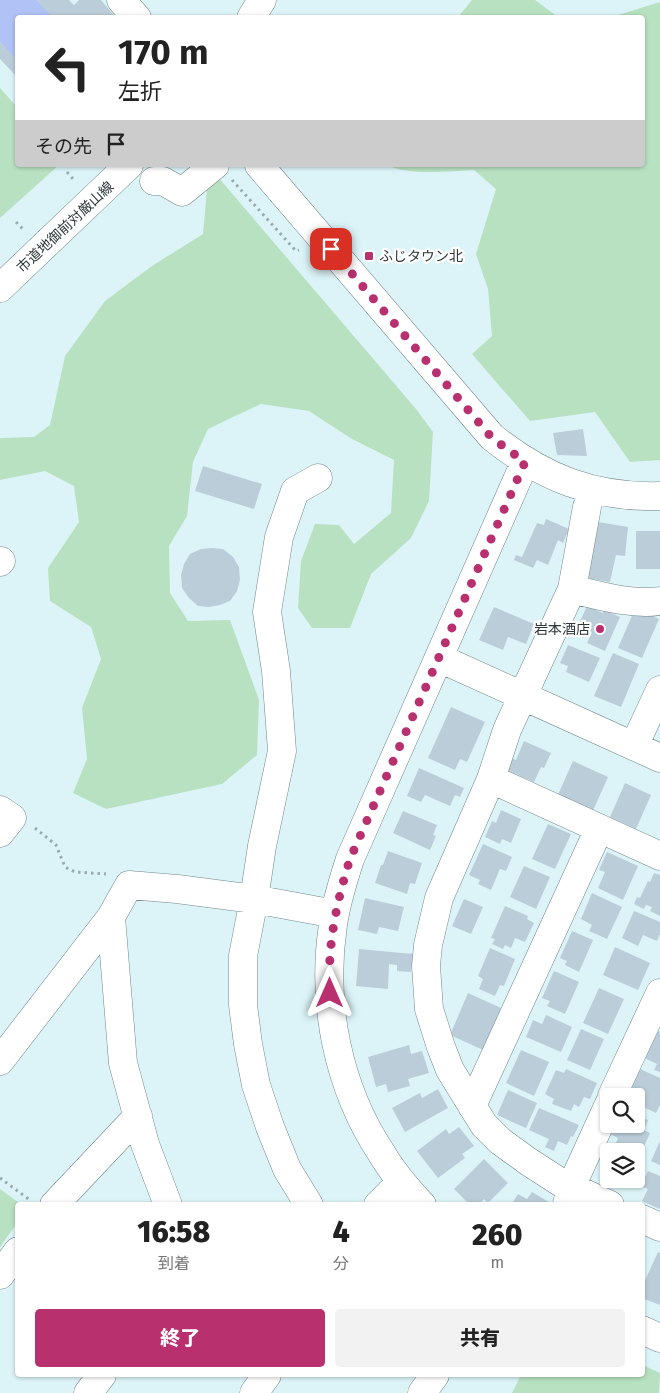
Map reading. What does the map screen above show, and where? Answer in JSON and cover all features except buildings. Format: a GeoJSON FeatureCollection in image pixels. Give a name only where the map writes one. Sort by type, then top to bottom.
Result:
{"type":"FeatureCollection","features":[{"type":"Feature","properties":{"kind":"street"},"geometry":{"type":"LineString","coordinates":[[121,0],[134,15]]}},
{"type":"Feature","properties":{"kind":"street"},"geometry":{"type":"LineString","coordinates":[[252,15],[262,0]]}},
{"type":"Feature","properties":{"kind":"street","name":"市道地御前対厳山線"},"geometry":{"type":"LineString","coordinates":[[0,288],[127,167]]}},
{"type":"Feature","properties":{"kind":"street"},"geometry":{"type":"LineString","coordinates":[[261,167],[492,438],[525,462],[555,477],[591,489],[628,495],[660,496]]}},
{"type":"Feature","properties":{"kind":"street"},"geometry":{"type":"LineString","coordinates":[[154,181],[163,181],[182,192],[223,172]]}},
{"type":"Feature","properties":{"kind":"street"},"geometry":{"type":"LineString","coordinates":[[419,1202],[401,1182],[381,1154],[364,1124],[350,1093],[340,1061],[333,1027],[330,993],[330,959],[335,914],[350,859],[525,462]]}},
{"type":"Feature","properties":{"kind":"street"},"geometry":{"type":"LineString","coordinates":[[307,1202],[287,1170],[256,1085],[248,1044],[244,1005],[243,956],[262,846],[282,751],[276,671],[267,612],[280,537],[295,491],[318,478]]}},
{"type":"Feature","properties":{"kind":"street"},"geometry":{"type":"LineString","coordinates":[[587,507],[572,589],[507,730],[491,779],[439,898],[426,966],[429,1009],[441,1048],[450,1070],[484,1125],[500,1141],[529,1162],[569,1196],[596,1202]]}},
{"type":"Feature","properties":{"kind":"street"},"geometry":{"type":"LineString","coordinates":[[572,589],[618,600],[660,601]]}},
{"type":"Feature","properties":{"kind":"street"},"geometry":{"type":"LineString","coordinates":[[439,658],[660,758]]}},
{"type":"Feature","properties":{"kind":"street"},"geometry":{"type":"LineString","coordinates":[[634,746],[660,690]]}},
{"type":"Feature","properties":{"kind":"street"},"geometry":{"type":"LineString","coordinates":[[491,779],[660,856]]}},
{"type":"Feature","properties":{"kind":"street"},"geometry":{"type":"LineString","coordinates":[[0,810],[12,818],[0,833]]}},
{"type":"Feature","properties":{"kind":"street"},"geometry":{"type":"LineString","coordinates":[[472,1106],[599,829]]}},
{"type":"Feature","properties":{"kind":"street"},"geometry":{"type":"LineString","coordinates":[[0,1061],[112,917],[129,885],[254,899],[335,914]]}},
{"type":"Feature","properties":{"kind":"street"},"geometry":{"type":"LineString","coordinates":[[112,917],[123,1062],[145,1144],[167,1202]]}},
{"type":"Feature","properties":{"kind":"street"},"geometry":{"type":"LineString","coordinates":[[616,1088],[660,993]]}},
{"type":"Feature","properties":{"kind":"street"},"geometry":{"type":"LineString","coordinates":[[57,1202],[138,1116]]}},
{"type":"Feature","properties":{"kind":"street"},"geometry":{"type":"LineString","coordinates":[[569,1196],[600,1125]]}},
{"type":"Feature","properties":{"kind":"street"},"geometry":{"type":"LineString","coordinates":[[381,1202],[401,1182]]}},
{"type":"Feature","properties":{"kind":"street"},"geometry":{"type":"LineString","coordinates":[[645,1220],[660,1227]]}},
{"type":"Feature","properties":{"kind":"street"},"geometry":{"type":"LineString","coordinates":[[0,1275],[15,1256]]}},
{"type":"Feature","properties":{"kind":"street"},"geometry":{"type":"LineString","coordinates":[[645,1331],[660,1338]]}},
{"type":"Feature","properties":{"kind":"street"},"geometry":{"type":"LineString","coordinates":[[88,1393],[100,1377]]}},
{"type":"Feature","properties":{"kind":"street"},"geometry":{"type":"LineString","coordinates":[[254,1393],[266,1377]]}},
{"type":"Feature","properties":{"kind":"street"},"geometry":{"type":"LineString","coordinates":[[422,1393],[434,1377]]}},
{"type":"Feature","properties":{"kind":"path"},"geometry":{"type":"LineString","coordinates":[[67,172],[74,180]]}},
{"type":"Feature","properties":{"kind":"path"},"geometry":{"type":"LineString","coordinates":[[223,172],[296,251]]}},
{"type":"Feature","properties":{"kind":"path"},"geometry":{"type":"LineString","coordinates":[[16,222],[23,229]]}},
{"type":"Feature","properties":{"kind":"path"},"geometry":{"type":"LineString","coordinates":[[30,824],[56,845],[65,867],[75,872],[110,874],[129,885]]}},
{"type":"Feature","properties":{"kind":"path"},"geometry":{"type":"LineString","coordinates":[[0,1178],[33,1202]]}},
{"type":"Feature","properties":{"kind":"green space"},"geometry":{"type":"Polygon","coordinates":[[[472,0],[535,0],[555,15],[460,15],[472,0]]]}},
{"type":"Feature","properties":{"kind":"green space"},"geometry":{"type":"Polygon","coordinates":[[[660,2],[660,460],[630,462],[595,412],[530,421],[472,354],[492,336],[488,289],[476,254],[496,189],[474,170],[417,172],[394,167],[645,167],[645,15],[618,15],[660,2]]]}},
{"type":"Feature","properties":{"kind":"green space"},"geometry":{"type":"Polygon","coordinates":[[[0,88],[15,105],[15,167],[57,167],[0,218],[0,88]]]}},
{"type":"Feature","properties":{"kind":"green space"},"geometry":{"type":"Polygon","coordinates":[[[218,177],[416,409],[433,432],[429,501],[411,538],[371,574],[350,628],[312,628],[298,608],[301,561],[315,524],[339,525],[354,544],[391,513],[394,460],[352,439],[309,411],[261,404],[208,429],[193,462],[187,516],[169,546],[170,593],[188,621],[230,620],[259,700],[257,755],[222,784],[106,809],[73,793],[87,759],[82,708],[101,659],[91,627],[50,601],[48,568],[79,522],[74,486],[45,471],[0,480],[0,438],[34,437],[50,425],[65,356],[105,301],[152,266],[203,234],[207,189],[218,177]]]}},
{"type":"Feature","properties":{"kind":"green space"},"geometry":{"type":"Polygon","coordinates":[[[0,1189],[18,1202],[15,1202],[15,1226],[0,1247],[0,1189]]]}},
{"type":"Feature","properties":{"kind":"green space"},"geometry":{"type":"Polygon","coordinates":[[[645,1366],[660,1373],[659,1393],[512,1393],[520,1377],[645,1377],[645,1366]]]}},
{"type":"Feature","properties":{"kind":"water"},"geometry":{"type":"Polygon","coordinates":[[[0,0],[37,0],[51,15],[15,15],[15,59],[0,42],[0,0]]]}},
{"type":"Feature","properties":{"kind":"place","name":"ふじタウン北"},"geometry":{"type":"Point","coordinates":[369,256]}},
{"type":"Feature","properties":{"kind":"place","name":"岩本酒店"},"geometry":{"type":"Point","coordinates":[600,629]}},
{"type":"Feature","properties":{"kind":"route"},"geometry":{"type":"LineString","coordinates":[[330,993],[333,925],[350,859],[525,462],[492,438],[331,249]]}}]}
